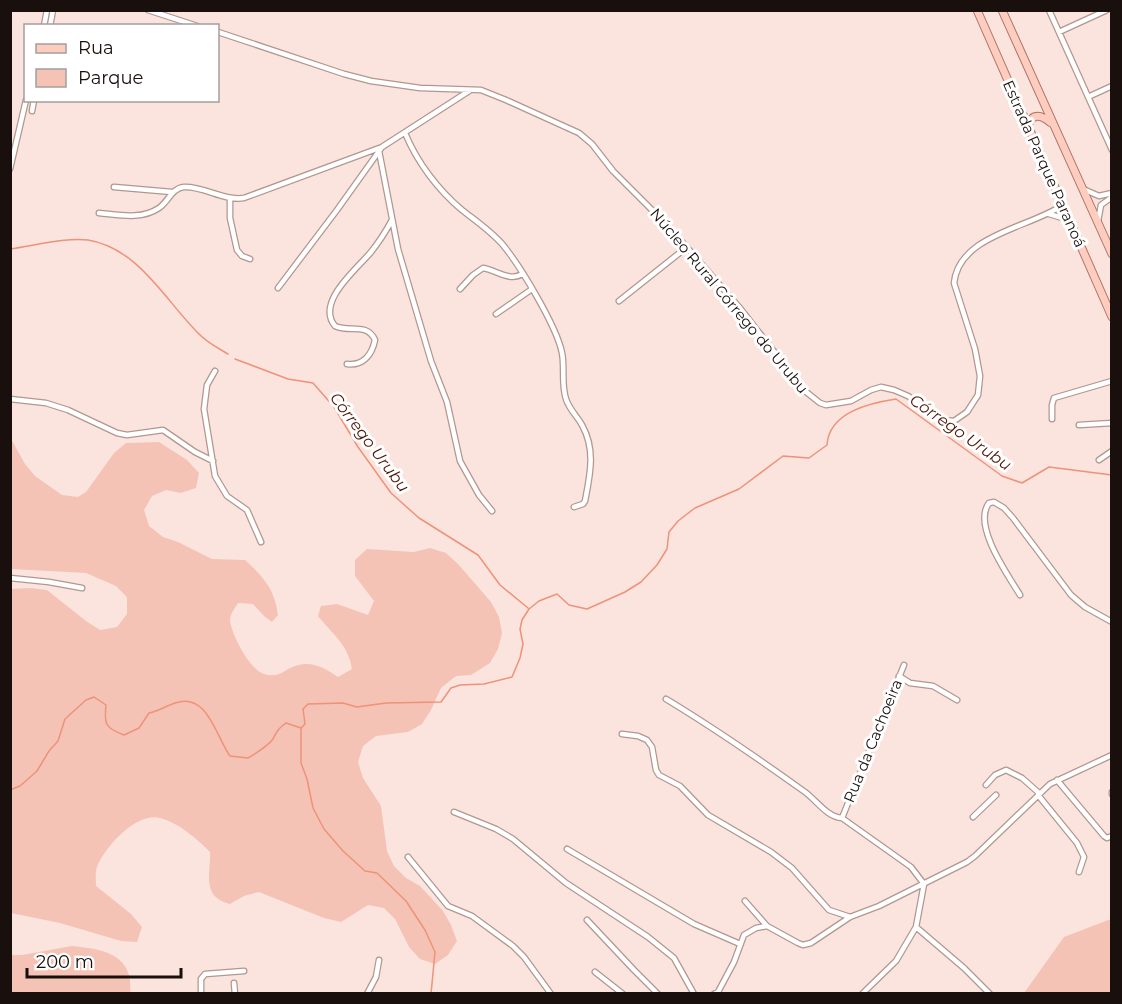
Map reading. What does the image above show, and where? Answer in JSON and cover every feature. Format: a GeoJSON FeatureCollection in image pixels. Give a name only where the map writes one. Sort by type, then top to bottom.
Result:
{"type":"FeatureCollection","features":[{"type":"Feature","properties":{"kind":"main road","name":"Estrada Parque Paranoá"},"geometry":{"type":"LineString","coordinates":[[976,10],[1111,314]]}},
{"type":"Feature","properties":{"kind":"main road","name":"Estrada Parque Paranoá"},"geometry":{"type":"LineString","coordinates":[[1002,10],[1112,254]]}},
{"type":"Feature","properties":{"kind":"main road"},"geometry":{"type":"LineString","coordinates":[[1028,126],[1031,118],[1038,115],[1053,124]]}},
{"type":"Feature","properties":{"kind":"street"},"geometry":{"type":"LineString","coordinates":[[148,10],[191,24]]}},
{"type":"Feature","properties":{"kind":"street"},"geometry":{"type":"LineString","coordinates":[[1049,10],[1112,150]]}},
{"type":"Feature","properties":{"kind":"street"},"geometry":{"type":"LineString","coordinates":[[1059,32],[1107,10]]}},
{"type":"Feature","properties":{"kind":"street","name":"Núcleo Rural Córrego do Urubu"},"geometry":{"type":"LineString","coordinates":[[219,32],[371,81],[412,87],[480,90],[567,127],[586,138],[613,171],[656,212],[687,247],[752,323],[791,375],[810,396],[826,405],[842,404],[871,390],[885,387],[908,396],[936,416],[954,421],[967,412],[978,395],[980,376],[972,340],[954,283],[955,272],[965,257],[985,241],[1049,214],[1063,205]]}},
{"type":"Feature","properties":{"kind":"street"},"geometry":{"type":"LineString","coordinates":[[1088,97],[1112,86]]}},
{"type":"Feature","properties":{"kind":"street"},"geometry":{"type":"LineString","coordinates":[[114,187],[172,192],[183,187],[231,198],[253,196],[380,149],[472,90]]}},
{"type":"Feature","properties":{"kind":"street"},"geometry":{"type":"LineString","coordinates":[[10,169],[26,102]]}},
{"type":"Feature","properties":{"kind":"street"},"geometry":{"type":"LineString","coordinates":[[32,111],[34,102]]}},
{"type":"Feature","properties":{"kind":"street"},"geometry":{"type":"LineString","coordinates":[[405,133],[420,161],[445,194],[505,247],[532,289],[559,340],[563,356],[566,401],[582,424],[590,445],[592,465],[585,501],[574,507]]}},
{"type":"Feature","properties":{"kind":"street"},"geometry":{"type":"LineString","coordinates":[[380,149],[398,249],[431,361],[447,402],[460,461],[479,495],[492,511]]}},
{"type":"Feature","properties":{"kind":"street"},"geometry":{"type":"LineString","coordinates":[[278,288],[380,149]]}},
{"type":"Feature","properties":{"kind":"street"},"geometry":{"type":"LineString","coordinates":[[1083,189],[1099,196],[1112,195]]}},
{"type":"Feature","properties":{"kind":"street"},"geometry":{"type":"LineString","coordinates":[[99,213],[142,215],[167,202],[172,192]]}},
{"type":"Feature","properties":{"kind":"street"},"geometry":{"type":"LineString","coordinates":[[1098,221],[1101,205],[1112,195]]}},
{"type":"Feature","properties":{"kind":"street"},"geometry":{"type":"LineString","coordinates":[[231,198],[230,218],[237,250],[250,259]]}},
{"type":"Feature","properties":{"kind":"street"},"geometry":{"type":"LineString","coordinates":[[1049,214],[1069,220]]}},
{"type":"Feature","properties":{"kind":"street"},"geometry":{"type":"LineString","coordinates":[[347,364],[360,363],[367,358],[375,340],[368,331],[335,326],[329,315],[331,308],[342,283],[371,252],[392,220]]}},
{"type":"Feature","properties":{"kind":"street"},"geometry":{"type":"LineString","coordinates":[[619,300],[687,247]]}},
{"type":"Feature","properties":{"kind":"street"},"geometry":{"type":"LineString","coordinates":[[460,289],[483,268],[494,270],[510,278],[522,274]]}},
{"type":"Feature","properties":{"kind":"street"},"geometry":{"type":"LineString","coordinates":[[496,314],[532,289]]}},
{"type":"Feature","properties":{"kind":"street"},"geometry":{"type":"LineString","coordinates":[[215,371],[207,385],[204,409],[215,476],[223,492],[247,510],[261,542]]}},
{"type":"Feature","properties":{"kind":"street"},"geometry":{"type":"LineString","coordinates":[[1052,419],[1054,398],[1112,381]]}},
{"type":"Feature","properties":{"kind":"street"},"geometry":{"type":"LineString","coordinates":[[10,399],[46,403],[68,410],[117,433],[127,435],[163,430],[195,452],[213,461]]}},
{"type":"Feature","properties":{"kind":"street"},"geometry":{"type":"LineString","coordinates":[[1079,425],[1112,423]]}},
{"type":"Feature","properties":{"kind":"street"},"geometry":{"type":"LineString","coordinates":[[1100,460],[1112,451]]}},
{"type":"Feature","properties":{"kind":"street"},"geometry":{"type":"LineString","coordinates":[[1020,595],[988,537],[985,511],[989,503],[994,502],[1004,508],[1013,518],[1071,595],[1085,607],[1112,622]]}},
{"type":"Feature","properties":{"kind":"street"},"geometry":{"type":"LineString","coordinates":[[10,578],[82,588]]}},
{"type":"Feature","properties":{"kind":"street","name":"Rua da Cachoeira"},"geometry":{"type":"LineString","coordinates":[[842,818],[904,665]]}},
{"type":"Feature","properties":{"kind":"street"},"geometry":{"type":"LineString","coordinates":[[899,676],[910,683],[933,686],[957,700]]}},
{"type":"Feature","properties":{"kind":"street"},"geometry":{"type":"LineString","coordinates":[[666,699],[741,746],[808,794],[832,815],[842,818],[911,867],[924,884],[916,927],[896,961],[862,993]]}},
{"type":"Feature","properties":{"kind":"street"},"geometry":{"type":"LineString","coordinates":[[622,734],[639,736],[646,740],[652,747],[659,775],[680,786],[714,819],[778,857],[792,868],[829,910],[850,917]]}},
{"type":"Feature","properties":{"kind":"street"},"geometry":{"type":"LineString","coordinates":[[745,901],[767,926],[791,940],[806,945],[850,917],[879,906],[975,856],[1038,794],[1057,780],[1112,755]]}},
{"type":"Feature","properties":{"kind":"street"},"geometry":{"type":"LineString","coordinates":[[986,785],[995,775],[1005,770],[1022,778],[1038,794],[1077,843],[1084,857],[1079,872]]}},
{"type":"Feature","properties":{"kind":"street"},"geometry":{"type":"LineString","coordinates":[[1057,780],[1104,836],[1107,838],[1112,836]]}},
{"type":"Feature","properties":{"kind":"street"},"geometry":{"type":"LineString","coordinates":[[973,817],[996,795]]}},
{"type":"Feature","properties":{"kind":"street"},"geometry":{"type":"LineString","coordinates":[[454,812],[504,834],[566,883],[648,937],[674,958],[694,993]]}},
{"type":"Feature","properties":{"kind":"street"},"geometry":{"type":"LineString","coordinates":[[567,849],[702,928],[740,944]]}},
{"type":"Feature","properties":{"kind":"street"},"geometry":{"type":"LineString","coordinates":[[408,857],[448,906],[477,919],[513,946],[551,993]]}},
{"type":"Feature","properties":{"kind":"street"},"geometry":{"type":"LineString","coordinates":[[587,920],[658,993]]}},
{"type":"Feature","properties":{"kind":"street"},"geometry":{"type":"LineString","coordinates":[[716,993],[747,933],[767,926]]}},
{"type":"Feature","properties":{"kind":"street"},"geometry":{"type":"LineString","coordinates":[[916,927],[990,993]]}},
{"type":"Feature","properties":{"kind":"street"},"geometry":{"type":"LineString","coordinates":[[367,993],[376,977],[379,960]]}},
{"type":"Feature","properties":{"kind":"street"},"geometry":{"type":"LineString","coordinates":[[201,993],[201,979],[205,974],[244,971]]}},
{"type":"Feature","properties":{"kind":"street"},"geometry":{"type":"LineString","coordinates":[[595,972],[623,993]]}},
{"type":"Feature","properties":{"kind":"street"},"geometry":{"type":"LineString","coordinates":[[234,983],[235,993]]}},
{"type":"Feature","properties":{"kind":"street"},"geometry":{"type":"LineString","coordinates":[[716,993],[725,993]]}},
{"type":"Feature","properties":{"kind":"green space"},"geometry":{"type":"Polygon","coordinates":[[[10,437],[25,464],[35,476],[62,495],[78,497],[86,492],[114,453],[126,443],[159,442],[187,460],[199,473],[196,488],[181,493],[166,490],[152,496],[144,510],[149,526],[163,537],[212,559],[245,560],[263,578],[274,598],[278,615],[272,622],[253,604],[238,603],[230,620],[234,634],[247,659],[264,674],[278,674],[303,664],[321,667],[338,677],[352,669],[343,646],[318,616],[321,606],[337,604],[368,615],[374,601],[355,576],[355,560],[367,549],[414,552],[430,548],[446,553],[491,602],[499,617],[502,633],[498,649],[490,663],[471,675],[456,676],[441,688],[422,724],[408,732],[376,736],[363,746],[358,762],[363,778],[381,806],[387,851],[394,866],[406,878],[420,886],[443,911],[451,925],[457,941],[448,955],[435,964],[420,959],[409,947],[395,919],[384,908],[368,905],[341,922],[324,918],[259,892],[244,896],[230,904],[221,901],[213,894],[209,883],[210,852],[180,827],[160,818],[141,820],[122,833],[107,850],[96,869],[96,886],[131,914],[142,927],[137,942],[121,941],[60,923],[11,913],[11,589],[47,590],[100,630],[117,627],[127,614],[127,597],[116,586],[86,573],[11,569],[10,437]]]}},
{"type":"Feature","properties":{"kind":"green space"},"geometry":{"type":"Polygon","coordinates":[[[1111,919],[1111,993],[1024,993],[1064,937],[1111,919]]]}},
{"type":"Feature","properties":{"kind":"green space"},"geometry":{"type":"Polygon","coordinates":[[[72,946],[105,952],[122,962],[130,980],[130,993],[11,993],[11,955],[72,946]]]}},
{"type":"Feature","properties":{"kind":"waterway","name":"Córrego Urubu"},"geometry":{"type":"LineString","coordinates":[[10,249],[79,239],[106,245],[122,253],[136,264],[201,336],[228,354]]}},
{"type":"Feature","properties":{"kind":"waterway","name":"Córrego Urubu"},"geometry":{"type":"LineString","coordinates":[[235,359],[288,379],[313,383],[334,407],[358,447],[391,493],[419,518],[478,555],[500,585],[528,608]]}},
{"type":"Feature","properties":{"kind":"waterway","name":"Córrego Urubu"},"geometry":{"type":"LineString","coordinates":[[10,790],[20,786],[37,771],[58,741],[65,719],[86,700],[94,697],[106,705],[105,717],[109,727],[124,735],[139,728],[149,713],[175,703],[186,701],[196,704],[210,718],[230,756],[248,758],[268,745],[286,723],[301,728],[305,724],[303,709],[308,704],[343,703],[357,707],[386,703],[441,702],[451,688],[460,685],[484,684],[512,677],[523,644],[520,629],[522,620],[529,609],[539,601],[557,594],[569,605],[587,609],[625,592],[641,582],[657,565],[667,549],[669,532],[678,521],[695,508],[739,489],[783,456],[809,458],[827,445],[829,434],[843,417],[852,411],[875,403],[896,399],[1002,476],[1022,483],[1049,467],[1112,475]]}},
{"type":"Feature","properties":{"kind":"waterway","name":"Córrego Urubu"},"geometry":{"type":"LineString","coordinates":[[301,728],[301,763],[313,808],[324,829],[343,851],[365,871],[377,873],[406,901],[425,930],[435,952],[431,994]]}}]}
